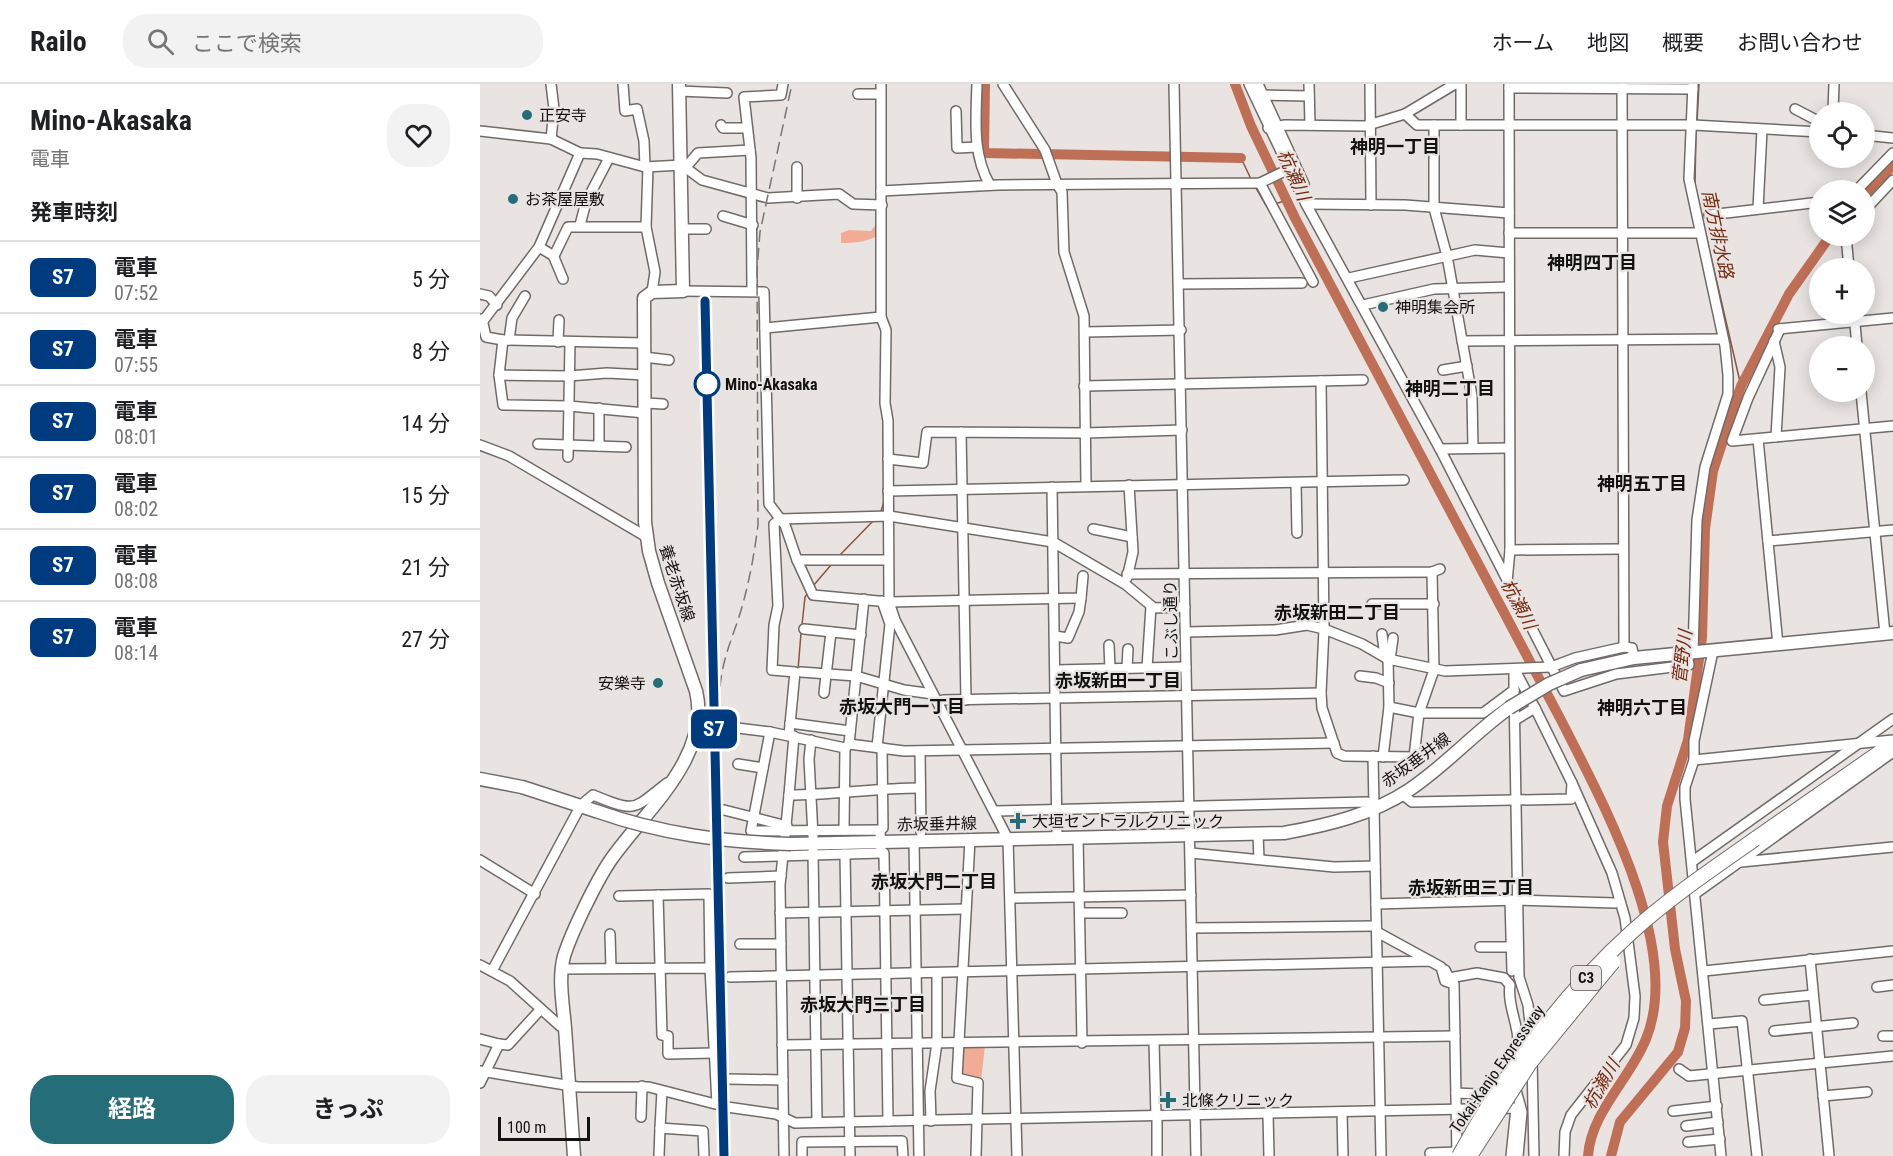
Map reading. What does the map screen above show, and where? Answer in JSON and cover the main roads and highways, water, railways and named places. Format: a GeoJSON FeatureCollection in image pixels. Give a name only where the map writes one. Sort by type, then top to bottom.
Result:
{"type":"FeatureCollection","features":[{"type":"Feature","properties":{"kind":"highway","name":"Tokai-Kanjo Expressway"},"geometry":{"type":"LineString","coordinates":[[1460,1153],[1523,1056],[1587,977],[1635,929],[1755,839],[1893,742]]}},
{"type":"Feature","properties":{"kind":"main road","name":"養老赤坂線"},"geometry":{"type":"LineString","coordinates":[[574,1156],[561,985],[565,954],[602,874],[672,782],[690,747],[699,701],[658,583],[645,536],[644,298],[652,292],[683,291],[681,229],[684,166],[679,87]]}},
{"type":"Feature","properties":{"kind":"main road","name":"赤坂垂井線"},"geometry":{"type":"LineString","coordinates":[[480,779],[522,787],[637,824],[693,837],[741,843],[881,842],[918,837],[970,840],[1284,833],[1334,824],[1375,808],[1402,794],[1438,768],[1509,708],[1541,688],[1581,670],[1634,658],[1889,633]]}},
{"type":"Feature","properties":{"kind":"waterway"},"geometry":{"type":"LineString","coordinates":[[985,84],[984,153],[1241,158]]}},
{"type":"Feature","properties":{"kind":"waterway","name":"杭瀬川"},"geometry":{"type":"LineString","coordinates":[[1235,84],[1251,126],[1295,218],[1562,722],[1598,793],[1633,877],[1646,921],[1654,963],[1655,1003],[1646,1039],[1631,1068],[1603,1110],[1591,1140],[1588,1156]]}},
{"type":"Feature","properties":{"kind":"waterway","name":"南方排水路"},"geometry":{"type":"LineString","coordinates":[[1697,122],[1699,84]]}},
{"type":"Feature","properties":{"kind":"waterway","name":"南方排水路"},"geometry":{"type":"LineString","coordinates":[[1695,185],[1696,130]]}},
{"type":"Feature","properties":{"kind":"waterway"},"geometry":{"type":"LineString","coordinates":[[1241,158],[1251,179]]}},
{"type":"Feature","properties":{"kind":"waterway","name":"菅野川"},"geometry":{"type":"LineString","coordinates":[[1875,184],[1893,165]]}},
{"type":"Feature","properties":{"kind":"waterway"},"geometry":{"type":"LineString","coordinates":[[1256,188],[1267,207]]}},
{"type":"Feature","properties":{"kind":"waterway"},"geometry":{"type":"LineString","coordinates":[[1275,204],[1287,200]]}},
{"type":"Feature","properties":{"kind":"waterway","name":"南方排水路"},"geometry":{"type":"LineString","coordinates":[[1703,222],[1741,386]]}},
{"type":"Feature","properties":{"kind":"waterway","name":"菅野川"},"geometry":{"type":"LineString","coordinates":[[1611,1156],[1620,1122],[1678,1052],[1685,1028],[1686,1001],[1675,949],[1663,842],[1667,806],[1688,740],[1702,637],[1705,529],[1713,471],[1741,386],[1789,294],[1823,246]]}},
{"type":"Feature","properties":{"kind":"waterway"},"geometry":{"type":"LineString","coordinates":[[881,329],[881,357]]}},
{"type":"Feature","properties":{"kind":"waterway"},"geometry":{"type":"LineString","coordinates":[[881,511],[884,502],[883,419]]}},
{"type":"Feature","properties":{"kind":"waterway"},"geometry":{"type":"LineString","coordinates":[[840,555],[873,521]]}},
{"type":"Feature","properties":{"kind":"waterway"},"geometry":{"type":"LineString","coordinates":[[813,586],[831,565]]}},
{"type":"Feature","properties":{"kind":"waterway"},"geometry":{"type":"LineString","coordinates":[[802,625],[805,597],[808,593]]}},
{"type":"Feature","properties":{"kind":"waterway"},"geometry":{"type":"LineString","coordinates":[[798,670],[801,633]]}},
{"type":"Feature","properties":{"kind":"railway"},"geometry":{"type":"LineString","coordinates":[[720,687],[724,661],[748,585],[758,525],[757,270],[760,232],[792,84]]}},
{"type":"Feature","properties":{"kind":"railway"},"geometry":{"type":"LineString","coordinates":[[705,301],[724,1156]]}},
{"type":"Feature","properties":{"kind":"train","name":"S7"},"geometry":{"type":"LineString","coordinates":[[705,301],[724,1156]]}},
{"type":"Feature","properties":{"kind":"place","name":"正安寺"},"geometry":{"type":"Point","coordinates":[527,115]}},
{"type":"Feature","properties":{"kind":"place","name":"お茶屋屋敷"},"geometry":{"type":"Point","coordinates":[513,199]}},
{"type":"Feature","properties":{"kind":"place","name":"神明集会所"},"geometry":{"type":"Point","coordinates":[1383,307]}},
{"type":"Feature","properties":{"kind":"place","name":"Mino-Akasaka"},"geometry":{"type":"Point","coordinates":[707,384]}},
{"type":"Feature","properties":{"kind":"place","name":"安樂寺"},"geometry":{"type":"Point","coordinates":[658,683]}},
{"type":"Feature","properties":{"kind":"place","name":"大垣セントラルクリニック"},"geometry":{"type":"Point","coordinates":[1018,821]}},
{"type":"Feature","properties":{"kind":"place","name":"北條クリニック"},"geometry":{"type":"Point","coordinates":[1168,1100]}},
{"type":"Feature","properties":{"kind":"district","name":"神明一丁目"},"geometry":{"type":"Point","coordinates":[1395,146]}},
{"type":"Feature","properties":{"kind":"district","name":"神明四丁目"},"geometry":{"type":"Point","coordinates":[1592,262]}},
{"type":"Feature","properties":{"kind":"district","name":"神明二丁目"},"geometry":{"type":"Point","coordinates":[1450,388]}},
{"type":"Feature","properties":{"kind":"district","name":"神明五丁目"},"geometry":{"type":"Point","coordinates":[1642,483]}},
{"type":"Feature","properties":{"kind":"district","name":"赤坂新田二丁目"},"geometry":{"type":"Point","coordinates":[1337,612]}},
{"type":"Feature","properties":{"kind":"district","name":"赤坂新田一丁目"},"geometry":{"type":"Point","coordinates":[1118,680]}},
{"type":"Feature","properties":{"kind":"district","name":"赤坂大門一丁目"},"geometry":{"type":"Point","coordinates":[902,706]}},
{"type":"Feature","properties":{"kind":"district","name":"神明六丁目"},"geometry":{"type":"Point","coordinates":[1642,707]}},
{"type":"Feature","properties":{"kind":"district","name":"赤坂大門二丁目"},"geometry":{"type":"Point","coordinates":[934,881]}},
{"type":"Feature","properties":{"kind":"district","name":"赤坂新田三丁目"},"geometry":{"type":"Point","coordinates":[1471,887]}},
{"type":"Feature","properties":{"kind":"district","name":"赤坂大門三丁目"},"geometry":{"type":"Point","coordinates":[863,1004]}}]}
